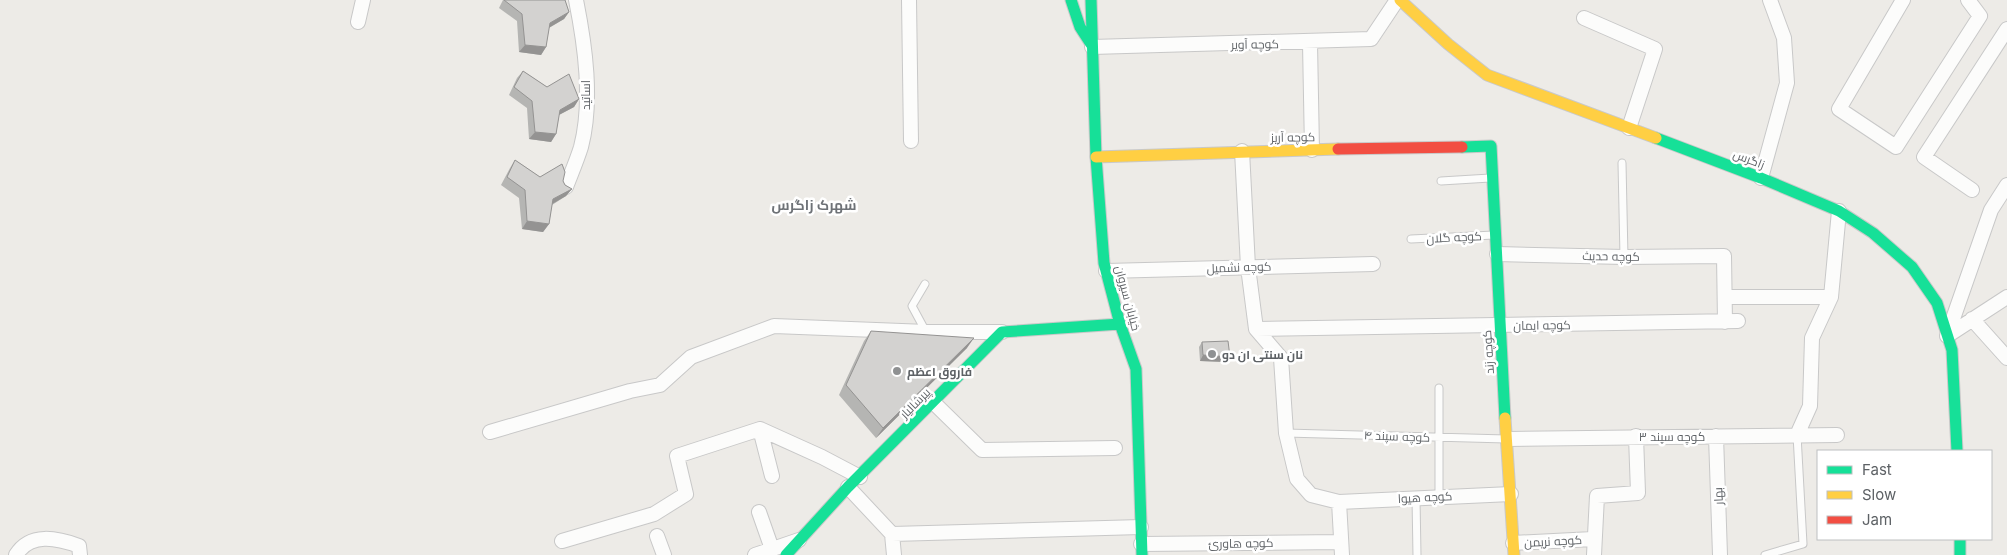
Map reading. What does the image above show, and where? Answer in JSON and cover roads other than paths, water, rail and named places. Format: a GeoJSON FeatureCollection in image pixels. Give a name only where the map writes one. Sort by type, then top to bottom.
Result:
{"type":"FeatureCollection","features":[{"type":"Feature","properties":{"kind":"street"},"geometry":{"type":"LineString","coordinates":[[358,22],[363,0]]}},
{"type":"Feature","properties":{"kind":"street","name":"اساتید"},"geometry":{"type":"LineString","coordinates":[[566,187],[581,146],[587,99],[581,25],[576,0]]}},
{"type":"Feature","properties":{"kind":"street"},"geometry":{"type":"LineString","coordinates":[[909,0],[911,141]]}},
{"type":"Feature","properties":{"kind":"street","name":"خیابان سیروان"},"geometry":{"type":"LineString","coordinates":[[1071,0],[1080,27],[1092,47]]}},
{"type":"Feature","properties":{"kind":"street","name":"خیابان سیروان"},"geometry":{"type":"LineString","coordinates":[[1091,0],[1096,157],[1106,271],[1120,324],[1136,369],[1141,550]]}},
{"type":"Feature","properties":{"kind":"street","name":"کوچه آویر"},"geometry":{"type":"LineString","coordinates":[[1092,47],[1310,43],[1371,39],[1398,0]]}},
{"type":"Feature","properties":{"kind":"street","name":"زاگرس"},"geometry":{"type":"LineString","coordinates":[[1398,0],[1487,75],[1761,178],[1839,211],[1873,232],[1912,267],[1937,302],[1952,350],[1957,450]]}},
{"type":"Feature","properties":{"kind":"street"},"geometry":{"type":"LineString","coordinates":[[1761,178],[1787,83],[1784,38],[1770,0]]}},
{"type":"Feature","properties":{"kind":"street"},"geometry":{"type":"LineString","coordinates":[[1903,0],[1839,109],[1896,147],[1980,16],[1968,0]]}},
{"type":"Feature","properties":{"kind":"street"},"geometry":{"type":"LineString","coordinates":[[1584,18],[1654,49],[1629,128]]}},
{"type":"Feature","properties":{"kind":"street"},"geometry":{"type":"LineString","coordinates":[[1972,190],[1924,158],[2007,28]]}},
{"type":"Feature","properties":{"kind":"street"},"geometry":{"type":"LineString","coordinates":[[1310,43],[1312,150]]}},
{"type":"Feature","properties":{"kind":"street","name":"کوچه آریز"},"geometry":{"type":"LineString","coordinates":[[1096,157],[1242,151],[1491,146]]}},
{"type":"Feature","properties":{"kind":"street","name":"کوچه زند"},"geometry":{"type":"LineString","coordinates":[[1491,146],[1514,549]]}},
{"type":"Feature","properties":{"kind":"street"},"geometry":{"type":"LineString","coordinates":[[1242,151],[1248,267],[1256,329]]}},
{"type":"Feature","properties":{"kind":"street"},"geometry":{"type":"LineString","coordinates":[[1948,336],[1991,210],[2007,185]]}},
{"type":"Feature","properties":{"kind":"street"},"geometry":{"type":"LineString","coordinates":[[1797,435],[1810,406],[1812,338],[1831,297],[1839,211]]}},
{"type":"Feature","properties":{"kind":"street","name":"کوچه حدیث"},"geometry":{"type":"LineString","coordinates":[[1497,254],[1624,257],[1724,256],[1725,297]]}},
{"type":"Feature","properties":{"kind":"street","name":"کوچه نشمیل"},"geometry":{"type":"LineString","coordinates":[[1106,271],[1373,264]]}},
{"type":"Feature","properties":{"kind":"street"},"geometry":{"type":"LineString","coordinates":[[1725,297],[1831,297]]}},
{"type":"Feature","properties":{"kind":"street","name":"کوچه ایمان"},"geometry":{"type":"LineString","coordinates":[[1256,329],[1731,322],[1725,297]]}},
{"type":"Feature","properties":{"kind":"street"},"geometry":{"type":"LineString","coordinates":[[1948,336],[2007,298]]}},
{"type":"Feature","properties":{"kind":"street"},"geometry":{"type":"LineString","coordinates":[[1972,319],[2007,358]]}},
{"type":"Feature","properties":{"kind":"street"},"geometry":{"type":"LineString","coordinates":[[490,432],[630,391],[660,385],[691,357],[774,326],[926,332],[1002,332],[1120,324]]}},
{"type":"Feature","properties":{"kind":"street","name":"کوچه هیوا"},"geometry":{"type":"LineString","coordinates":[[1256,329],[1281,358],[1286,433],[1297,479],[1311,495],[1339,502],[1511,494]]}},
{"type":"Feature","properties":{"kind":"street","name":"پیرشالیار"},"geometry":{"type":"LineString","coordinates":[[786,555],[848,487],[934,403],[1002,332]]}},
{"type":"Feature","properties":{"kind":"street"},"geometry":{"type":"LineString","coordinates":[[934,403],[982,450],[1115,448]]}},
{"type":"Feature","properties":{"kind":"street"},"geometry":{"type":"LineString","coordinates":[[562,541],[654,514],[686,494],[677,456],[760,429],[822,457],[860,477]]}},
{"type":"Feature","properties":{"kind":"street"},"geometry":{"type":"LineString","coordinates":[[760,429],[772,476]]}},
{"type":"Feature","properties":{"kind":"street","name":"کوچه سپند ۳"},"geometry":{"type":"LineString","coordinates":[[1508,439],[1837,435]]}},
{"type":"Feature","properties":{"kind":"street"},"geometry":{"type":"LineString","coordinates":[[1594,555],[1593,539],[1597,496],[1638,493],[1636,436]]}},
{"type":"Feature","properties":{"kind":"street","name":"بهار"},"geometry":{"type":"LineString","coordinates":[[1716,436],[1720,555]]}},
{"type":"Feature","properties":{"kind":"street"},"geometry":{"type":"LineString","coordinates":[[848,487],[892,534],[894,555]]}},
{"type":"Feature","properties":{"kind":"street"},"geometry":{"type":"LineString","coordinates":[[1339,502],[1342,549]]}},
{"type":"Feature","properties":{"kind":"street"},"geometry":{"type":"LineString","coordinates":[[759,512],[772,549]]}},
{"type":"Feature","properties":{"kind":"street"},"geometry":{"type":"LineString","coordinates":[[892,534],[1141,527]]}},
{"type":"Feature","properties":{"kind":"street"},"geometry":{"type":"LineString","coordinates":[[657,536],[664,555]]}},
{"type":"Feature","properties":{"kind":"street"},"geometry":{"type":"LineString","coordinates":[[16,555],[21,546],[36,539],[57,538],[78,546],[80,555]]}},
{"type":"Feature","properties":{"kind":"street"},"geometry":{"type":"LineString","coordinates":[[755,555],[802,539]]}},
{"type":"Feature","properties":{"kind":"street","name":"کوچه نریمن"},"geometry":{"type":"LineString","coordinates":[[1514,549],[1593,539]]}},
{"type":"Feature","properties":{"kind":"street"},"geometry":{"type":"LineString","coordinates":[[1960,540],[1960,555]]}},
{"type":"Feature","properties":{"kind":"street","name":"کوچه هاورئ"},"geometry":{"type":"LineString","coordinates":[[1141,550],[1342,549]]}},
{"type":"Feature","properties":{"kind":"lane"},"geometry":{"type":"LineString","coordinates":[[1622,163],[1624,257]]}},
{"type":"Feature","properties":{"kind":"lane"},"geometry":{"type":"LineString","coordinates":[[1441,181],[1493,178]]}},
{"type":"Feature","properties":{"kind":"lane","name":"کوچه گلان"},"geometry":{"type":"LineString","coordinates":[[1411,239],[1496,234]]}},
{"type":"Feature","properties":{"kind":"lane"},"geometry":{"type":"LineString","coordinates":[[925,284],[912,306],[926,332]]}},
{"type":"Feature","properties":{"kind":"lane"},"geometry":{"type":"LineString","coordinates":[[1439,388],[1439,496]]}},
{"type":"Feature","properties":{"kind":"lane","name":"کوچه سپند ۴"},"geometry":{"type":"LineString","coordinates":[[1286,433],[1508,439]]}},
{"type":"Feature","properties":{"kind":"lane"},"geometry":{"type":"LineString","coordinates":[[1765,555],[1803,544],[1797,435]]}},
{"type":"Feature","properties":{"kind":"lane"},"geometry":{"type":"LineString","coordinates":[[1416,497],[1417,555]]}},
{"type":"Feature","properties":{"kind":"place","name":"نان سنتی ان دو"},"geometry":{"type":"Point","coordinates":[1212,354]}},
{"type":"Feature","properties":{"kind":"place","name":"فاروق اعظم"},"geometry":{"type":"Point","coordinates":[897,371]}},
{"type":"Feature","properties":{"kind":"district","name":"شهرک زاگرس"},"geometry":{"type":"Point","coordinates":[814,204]}}]}
